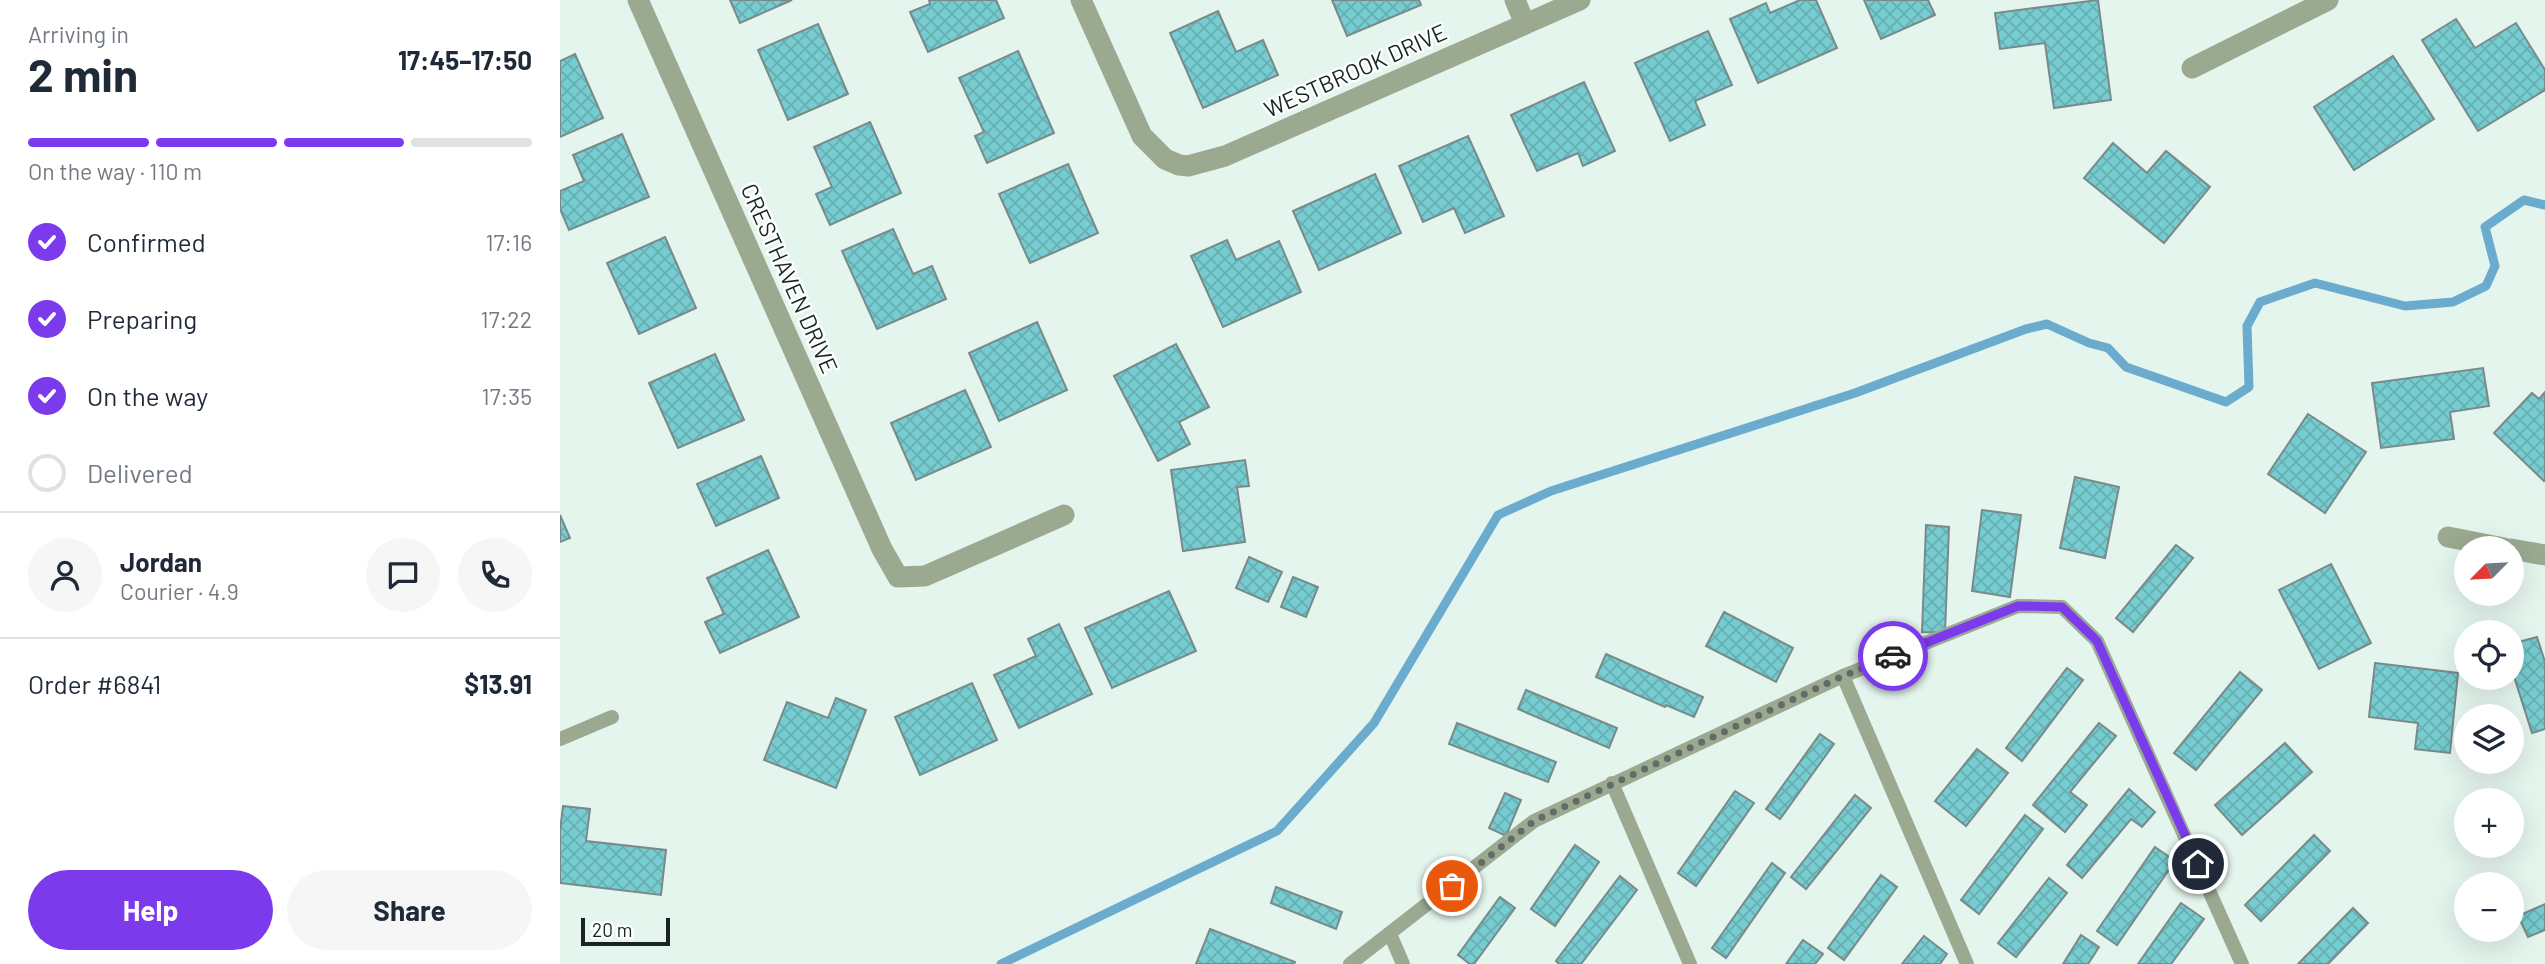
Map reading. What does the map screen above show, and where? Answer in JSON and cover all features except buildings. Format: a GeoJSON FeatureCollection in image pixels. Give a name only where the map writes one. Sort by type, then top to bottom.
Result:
{"type":"FeatureCollection","features":[{"type":"Feature","properties":{"kind":"street","name":"CRESTHAVEN DRIVE"},"geometry":{"type":"LineString","coordinates":[[638,0],[882,549],[898,577],[925,576],[1064,515]]}},
{"type":"Feature","properties":{"kind":"street","name":"WESTBROOK DRIVE"},"geometry":{"type":"LineString","coordinates":[[1081,0],[1142,136],[1166,159],[1188,166],[1225,156],[1580,0]]}},
{"type":"Feature","properties":{"kind":"street"},"geometry":{"type":"LineString","coordinates":[[1515,0],[1525,24]]}},
{"type":"Feature","properties":{"kind":"street"},"geometry":{"type":"LineString","coordinates":[[2192,68],[2328,0]]}},
{"type":"Feature","properties":{"kind":"street"},"geometry":{"type":"LineString","coordinates":[[2448,537],[2454,538]]}},
{"type":"Feature","properties":{"kind":"street"},"geometry":{"type":"LineString","coordinates":[[2524,551],[2545,555]]}},
{"type":"Feature","properties":{"kind":"lane"},"geometry":{"type":"LineString","coordinates":[[1350,964],[1534,821],[1843,676],[2018,606],[2062,607],[2097,641],[2242,964]]}},
{"type":"Feature","properties":{"kind":"lane"},"geometry":{"type":"LineString","coordinates":[[1843,676],[1967,964]]}},
{"type":"Feature","properties":{"kind":"lane"},"geometry":{"type":"LineString","coordinates":[[560,739],[612,717]]}},
{"type":"Feature","properties":{"kind":"lane"},"geometry":{"type":"LineString","coordinates":[[1612,783],[1690,964]]}},
{"type":"Feature","properties":{"kind":"lane"},"geometry":{"type":"LineString","coordinates":[[1390,934],[1403,964]]}},
{"type":"Feature","properties":{"kind":"waterway"},"geometry":{"type":"LineString","coordinates":[[1001,964],[1277,831],[1374,723],[1498,515],[1551,491],[1855,393],[2026,329],[2047,324],[2089,343],[2108,348],[2126,367],[2226,402],[2249,387],[2247,326],[2260,302],[2315,283],[2405,306],[2453,302],[2486,286],[2495,266],[2485,227],[2524,200],[2545,205]]}},
{"type":"Feature","properties":{"kind":"way so far"},"geometry":{"type":"LineString","coordinates":[[1452,886],[1534,821],[1843,676],[1893,656]]}},
{"type":"Feature","properties":{"kind":"route"},"geometry":{"type":"LineString","coordinates":[[1893,656],[2018,606],[2062,607],[2097,641],[2198,864]]}}]}
